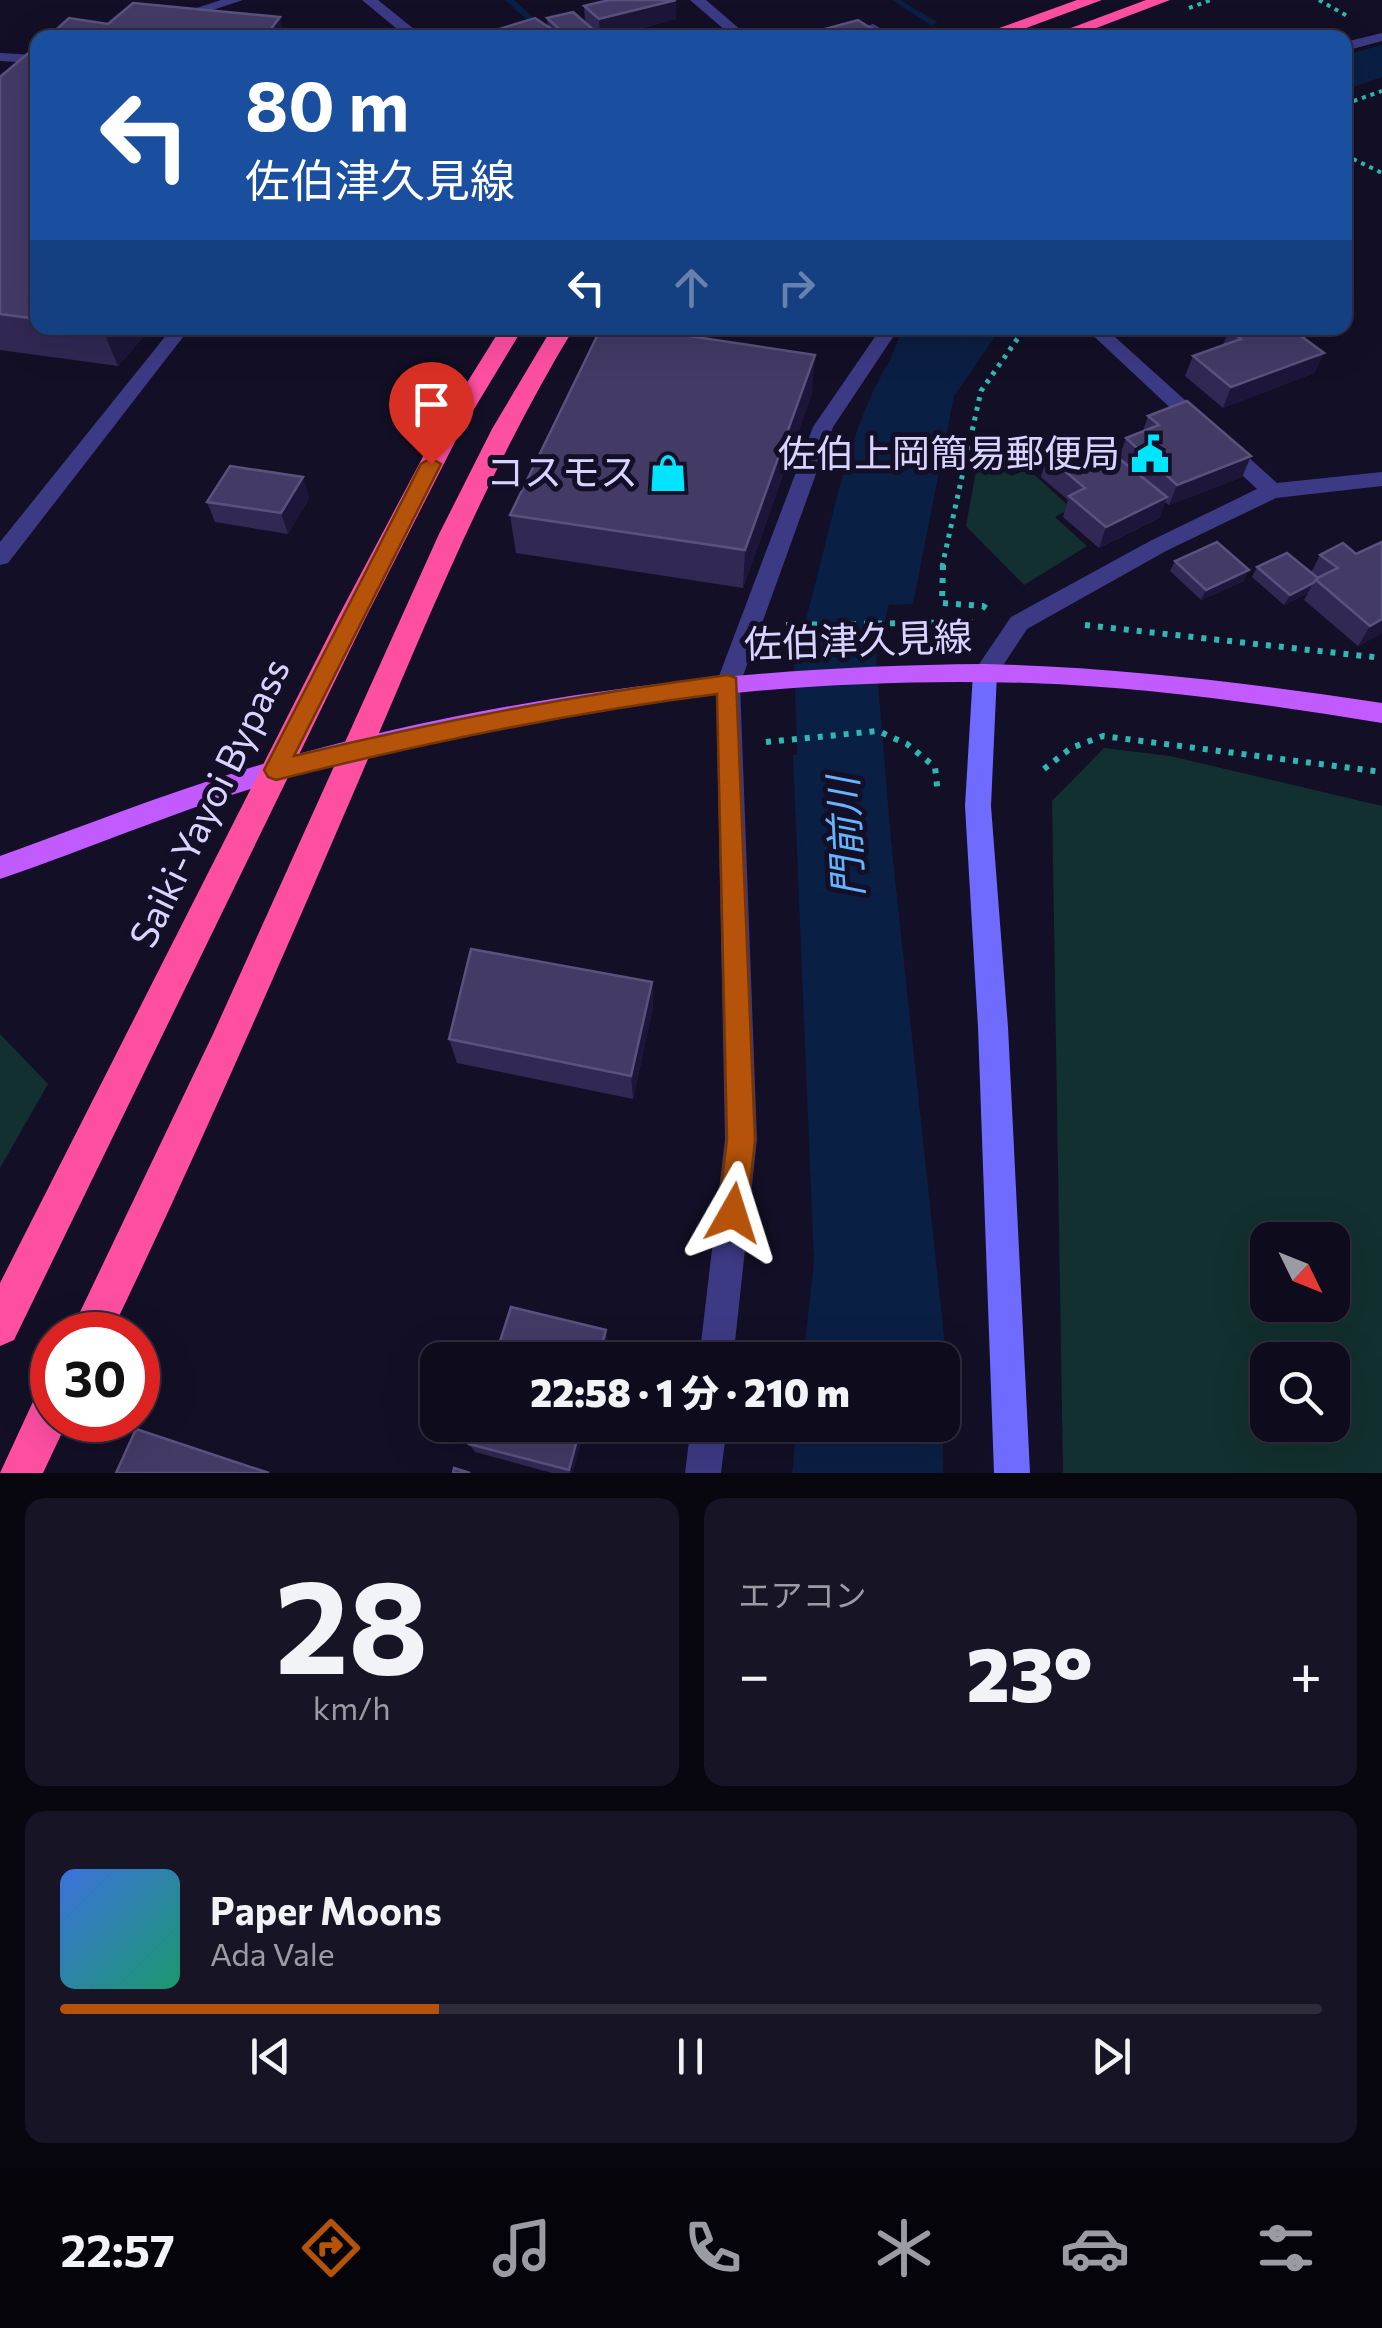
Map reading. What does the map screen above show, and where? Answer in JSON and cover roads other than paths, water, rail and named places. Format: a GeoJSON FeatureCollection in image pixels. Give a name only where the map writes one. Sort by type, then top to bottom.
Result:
{"type":"FeatureCollection","features":[{"type":"Feature","properties":{"kind":"highway"},"geometry":{"type":"LineString","coordinates":[[1004,30],[1094,0]]}},
{"type":"Feature","properties":{"kind":"highway"},"geometry":{"type":"LineString","coordinates":[[1075,30],[1162,0]]}},
{"type":"Feature","properties":{"kind":"highway","name":"Saiki-Yayoi Bypass"},"geometry":{"type":"LineString","coordinates":[[0,1326],[447,434],[508,335]]}},
{"type":"Feature","properties":{"kind":"highway"},"geometry":{"type":"LineString","coordinates":[[99,1312],[411,624],[514,410],[559,335]]}},
{"type":"Feature","properties":{"kind":"highway"},"geometry":{"type":"LineString","coordinates":[[20,1473],[35,1442]]}},
{"type":"Feature","properties":{"kind":"main road","name":"佐伯津久見線"},"geometry":{"type":"LineString","coordinates":[[0,868],[276,770],[452,727],[610,699],[728,684],[985,673],[1203,689],[1382,713]]}},
{"type":"Feature","properties":{"kind":"street"},"geometry":{"type":"LineString","coordinates":[[137,30],[236,0]]}},
{"type":"Feature","properties":{"kind":"street"},"geometry":{"type":"LineString","coordinates":[[369,0],[408,30]]}},
{"type":"Feature","properties":{"kind":"street"},"geometry":{"type":"LineString","coordinates":[[698,0],[734,30]]}},
{"type":"Feature","properties":{"kind":"street"},"geometry":{"type":"LineString","coordinates":[[866,30],[873,28]]}},
{"type":"Feature","properties":{"kind":"street"},"geometry":{"type":"LineString","coordinates":[[1352,45],[1382,37]]}},
{"type":"Feature","properties":{"kind":"street"},"geometry":{"type":"LineString","coordinates":[[0,57],[30,60]]}},
{"type":"Feature","properties":{"kind":"street"},"geometry":{"type":"LineString","coordinates":[[10,80],[30,64]]}},
{"type":"Feature","properties":{"kind":"street"},"geometry":{"type":"LineString","coordinates":[[0,557],[175,335]]}},
{"type":"Feature","properties":{"kind":"street"},"geometry":{"type":"LineString","coordinates":[[718,1342],[741,1140],[728,684],[824,428],[885,335]]}},
{"type":"Feature","properties":{"kind":"street"},"geometry":{"type":"LineString","coordinates":[[1102,335],[1272,491]]}},
{"type":"Feature","properties":{"kind":"street"},"geometry":{"type":"LineString","coordinates":[[1012,1473],[978,806],[985,673],[1006,622],[1143,553],[1272,491],[1382,480]]}},
{"type":"Feature","properties":{"kind":"street"},"geometry":{"type":"LineString","coordinates":[[704,1473],[707,1442]]}},
{"type":"Feature","properties":{"kind":"water"},"geometry":{"type":"Polygon","coordinates":[[[1382,45],[1382,77],[1352,88],[1352,53],[1382,45]]]}},
{"type":"Feature","properties":{"kind":"water"},"geometry":{"type":"Polygon","coordinates":[[[907,335],[996,335],[954,396],[913,604],[809,608],[847,462],[873,391],[907,335]]]}},
{"type":"Feature","properties":{"kind":"water"},"geometry":{"type":"Polygon","coordinates":[[[862,748],[883,766],[944,1342],[805,1342],[814,1262],[793,755],[862,748]]]}},
{"type":"Feature","properties":{"kind":"water"},"geometry":{"type":"Polygon","coordinates":[[[795,1442],[943,1442],[943,1473],[792,1473],[795,1442]]]}},
{"type":"Feature","properties":{"kind":"waterway"},"geometry":{"type":"LineString","coordinates":[[509,0],[543,30]]}},
{"type":"Feature","properties":{"kind":"waterway"},"geometry":{"type":"LineString","coordinates":[[896,0],[934,23]]}},
{"type":"Feature","properties":{"kind":"waterway","name":"門前川"},"geometry":{"type":"LineString","coordinates":[[847,866],[835,658],[900,418],[932,335]]}},
{"type":"Feature","properties":{"kind":"place","name":"佐伯上岡簡易郵便局"},"geometry":{"type":"Point","coordinates":[1150,454]}},
{"type":"Feature","properties":{"kind":"place","name":"コスモス"},"geometry":{"type":"Point","coordinates":[668,473]}}]}
